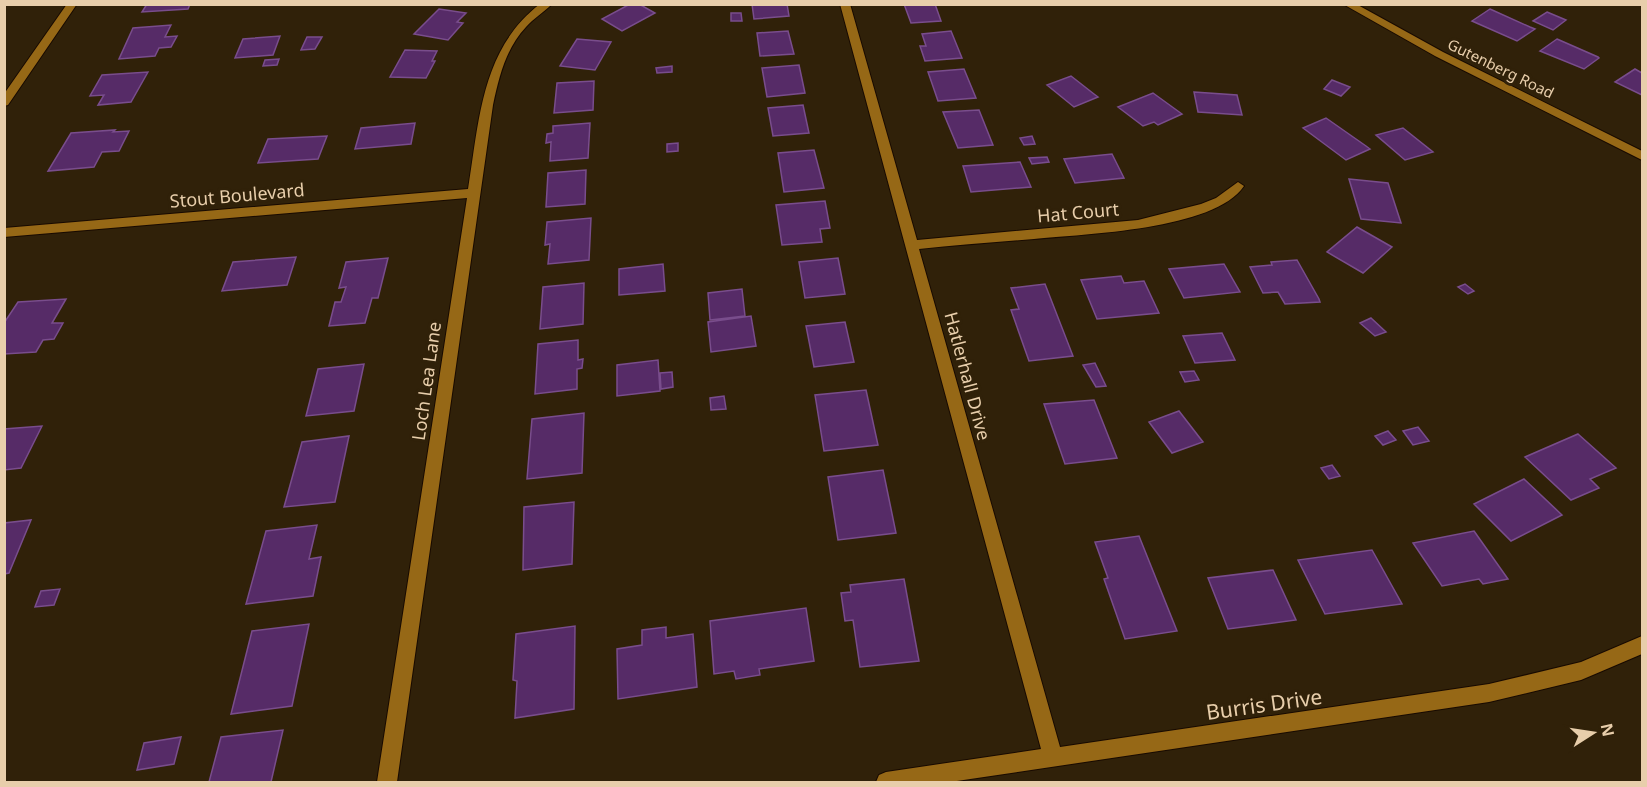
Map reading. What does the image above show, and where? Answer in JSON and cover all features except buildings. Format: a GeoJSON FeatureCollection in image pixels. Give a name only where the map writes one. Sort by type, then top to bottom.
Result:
{"type":"FeatureCollection","features":[{"type":"Feature","properties":{"kind":"street"},"geometry":{"type":"LineString","coordinates":[[4,103],[72,4]]}},
{"type":"Feature","properties":{"kind":"street","name":"Loch Lea Lane"},"geometry":{"type":"LineString","coordinates":[[387,783],[486,105],[497,63],[506,44],[518,28],[547,4]]}},
{"type":"Feature","properties":{"kind":"street","name":"Hatlerhall Drive"},"geometry":{"type":"LineString","coordinates":[[845,4],[1053,758]]}},
{"type":"Feature","properties":{"kind":"street","name":"Gutenberg Road"},"geometry":{"type":"LineString","coordinates":[[1348,4],[1429,49],[1642,156]]}},
{"type":"Feature","properties":{"kind":"street","name":"Hat Court"},"geometry":{"type":"LineString","coordinates":[[911,245],[1127,225],[1158,220],[1197,210],[1230,197],[1238,186]]}},
{"type":"Feature","properties":{"kind":"street","name":"Stout Boulevard"},"geometry":{"type":"LineString","coordinates":[[4,233],[473,193]]}},
{"type":"Feature","properties":{"kind":"street","name":"Burris Drive"},"geometry":{"type":"LineString","coordinates":[[886,783],[1489,693],[1581,671],[1642,645]]}}]}
